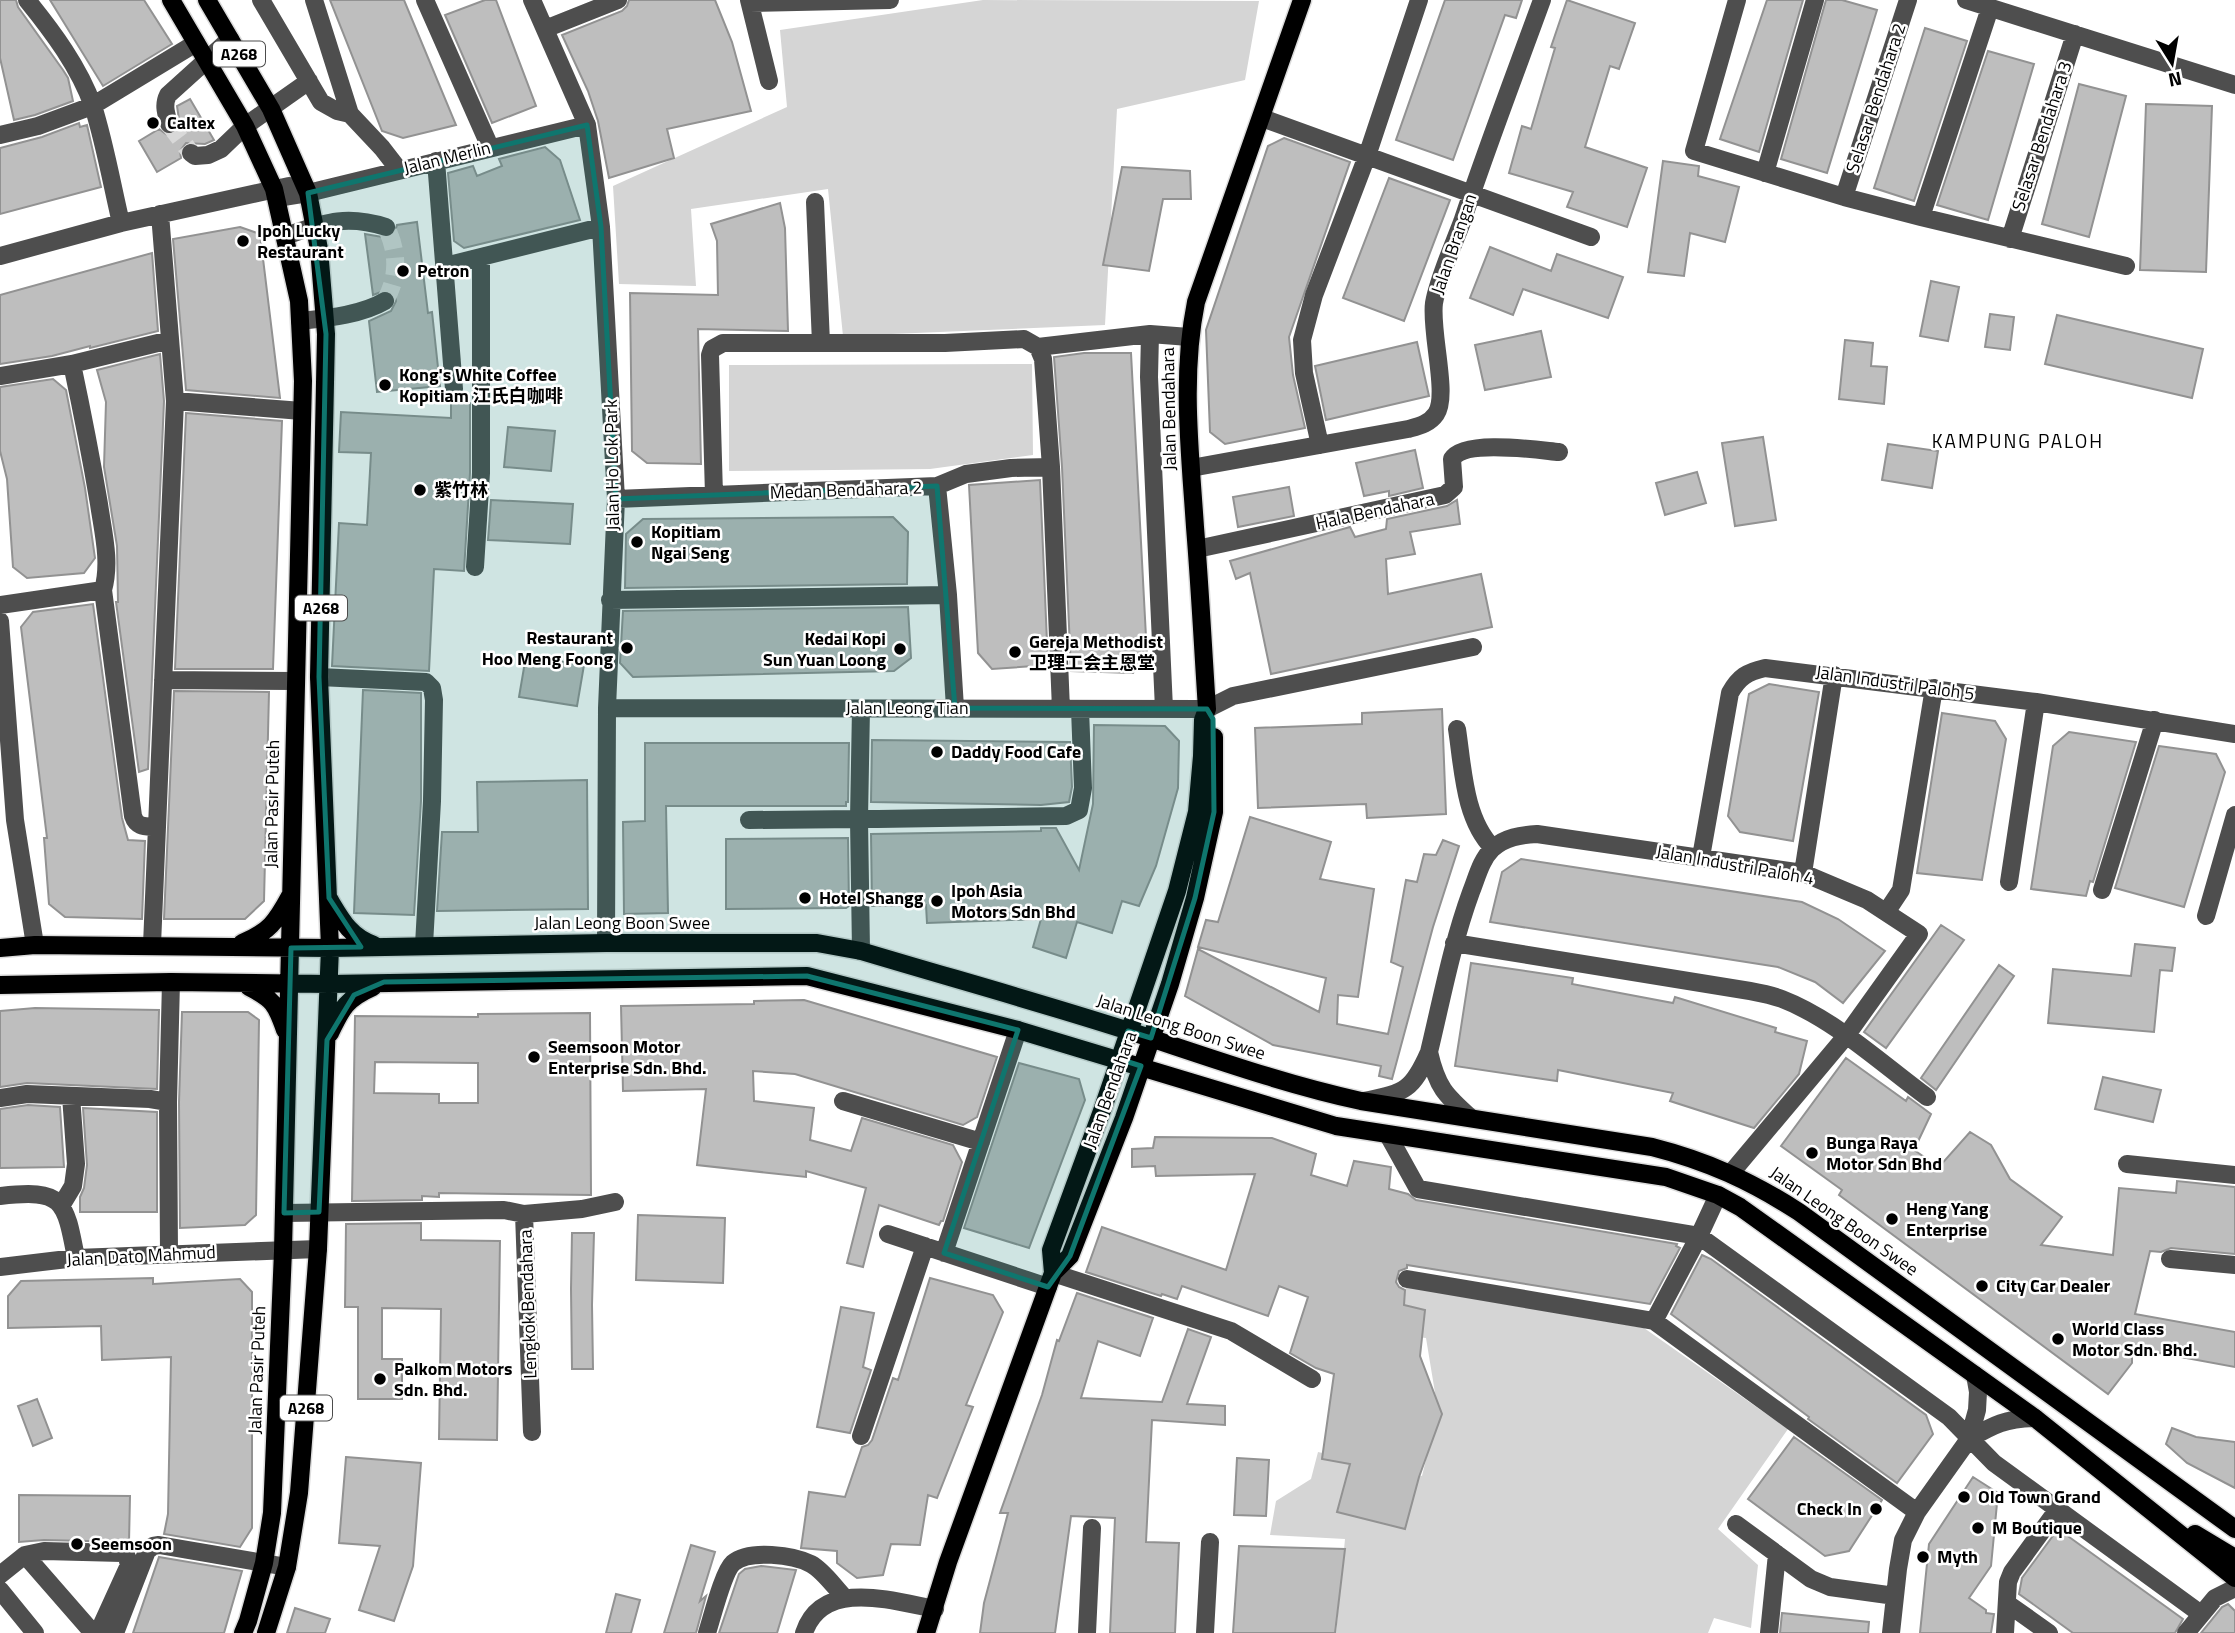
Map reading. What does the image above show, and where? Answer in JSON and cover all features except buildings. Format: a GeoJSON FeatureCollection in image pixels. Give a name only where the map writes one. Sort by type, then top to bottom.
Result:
{"type":"FeatureCollection","features":[{"type":"Feature","properties":{"kind":"main road","name":"Jalan Pasir Puteh"},"geometry":{"type":"LineString","coordinates":[[171,0],[245,126],[276,193],[299,301],[300,321],[302,411],[289,1038],[272,1513],[264,1563],[243,1633]]}},
{"type":"Feature","properties":{"kind":"main road","name":"A268"},"geometry":{"type":"LineString","coordinates":[[207,0],[271,109],[306,188],[318,249],[326,334],[319,677],[330,948],[318,1249],[299,1493],[287,1567],[266,1633]]}},
{"type":"Feature","properties":{"kind":"main road","name":"Jalan Bendahara"},"geometry":{"type":"LineString","coordinates":[[1051,1280],[1051,1250],[1177,891],[1197,812],[1203,720],[1207,709],[1186,374],[1189,337],[1196,302],[1302,0]]}},
{"type":"Feature","properties":{"kind":"main road","name":"Jalan Bendahara"},"geometry":{"type":"LineString","coordinates":[[926,1633],[948,1562],[1051,1280],[1069,1256],[1124,1118],[1170,984],[1195,898],[1214,812],[1213,719],[1207,709]]}},
{"type":"Feature","properties":{"kind":"main road"},"geometry":{"type":"LineString","coordinates":[[233,947],[261,935],[277,920],[292,893]]}},
{"type":"Feature","properties":{"kind":"main road"},"geometry":{"type":"LineString","coordinates":[[329,898],[349,930],[357,938],[377,946]]}},
{"type":"Feature","properties":{"kind":"main road","name":"Jalan Leong Boon Swee"},"geometry":{"type":"LineString","coordinates":[[0,948],[35,945],[330,948],[606,943],[817,943],[861,951],[1151,1038],[1267,1078],[1361,1101],[1652,1147],[1692,1157],[1767,1191],[1799,1212],[2235,1529]]}},
{"type":"Feature","properties":{"kind":"main road"},"geometry":{"type":"LineString","coordinates":[[0,985],[172,982],[329,984],[807,976],[1018,1030],[1336,1126],[1665,1177],[1718,1195],[1740,1208],[2035,1418],[2235,1578]]}},
{"type":"Feature","properties":{"kind":"main road"},"geometry":{"type":"LineString","coordinates":[[327,1040],[341,1011],[354,995],[384,982]]}},
{"type":"Feature","properties":{"kind":"main road"},"geometry":{"type":"LineString","coordinates":[[243,984],[269,997],[289,1038]]}},
{"type":"Feature","properties":{"kind":"main road"},"geometry":{"type":"LineString","coordinates":[[1128,1031],[1141,1066]]}},
{"type":"Feature","properties":{"kind":"main road"},"geometry":{"type":"LineString","coordinates":[[1119,1059],[1151,1038]]}},
{"type":"Feature","properties":{"kind":"main road"},"geometry":{"type":"LineString","coordinates":[[2146,1506],[2235,1558]]}},
{"type":"Feature","properties":{"kind":"main road","name":"Jalan Bendahara"},"geometry":{"type":"LineString","coordinates":[[934,1633],[935,1609]]}},
{"type":"Feature","properties":{"kind":"street"},"geometry":{"type":"LineString","coordinates":[[27,0],[73,64],[92,106],[121,223]]}},
{"type":"Feature","properties":{"kind":"street"},"geometry":{"type":"LineString","coordinates":[[261,0],[321,102],[337,111],[350,114]]}},
{"type":"Feature","properties":{"kind":"street"},"geometry":{"type":"LineString","coordinates":[[314,0],[350,114],[399,170]]}},
{"type":"Feature","properties":{"kind":"street"},"geometry":{"type":"LineString","coordinates":[[425,0],[489,147]]}},
{"type":"Feature","properties":{"kind":"street","name":"Jalan Ho Lok Park"},"geometry":{"type":"LineString","coordinates":[[532,0],[587,125],[601,227],[616,499],[607,708],[606,943]]}},
{"type":"Feature","properties":{"kind":"street"},"geometry":{"type":"LineString","coordinates":[[545,29],[618,0]]}},
{"type":"Feature","properties":{"kind":"street"},"geometry":{"type":"LineString","coordinates":[[769,81],[749,2],[890,0]]}},
{"type":"Feature","properties":{"kind":"street"},"geometry":{"type":"LineString","coordinates":[[1320,445],[1304,373],[1302,340],[1314,295],[1367,156],[1419,0]]}},
{"type":"Feature","properties":{"kind":"street","name":"Jalan Brangan"},"geometry":{"type":"LineString","coordinates":[[1191,468],[1408,429],[1423,425],[1434,417],[1440,408],[1441,397],[1434,343],[1435,302],[1471,194],[1542,0]]}},
{"type":"Feature","properties":{"kind":"street"},"geometry":{"type":"LineString","coordinates":[[1737,0],[1694,151],[1922,218],[2126,266]]}},
{"type":"Feature","properties":{"kind":"street"},"geometry":{"type":"LineString","coordinates":[[1765,173],[1815,0]]}},
{"type":"Feature","properties":{"kind":"street","name":"Selasar Bendahara 2"},"geometry":{"type":"LineString","coordinates":[[1844,197],[1908,0]]}},
{"type":"Feature","properties":{"kind":"street"},"geometry":{"type":"LineString","coordinates":[[1966,0],[2235,85]]}},
{"type":"Feature","properties":{"kind":"street"},"geometry":{"type":"LineString","coordinates":[[1922,218],[1990,8]]}},
{"type":"Feature","properties":{"kind":"street","name":"Selasar Bendahara 3"},"geometry":{"type":"LineString","coordinates":[[2010,239],[2075,34]]}},
{"type":"Feature","properties":{"kind":"street"},"geometry":{"type":"LineString","coordinates":[[169,124],[164,109],[168,94],[230,39]]}},
{"type":"Feature","properties":{"kind":"street"},"geometry":{"type":"LineString","coordinates":[[0,133],[38,126],[92,106],[196,43]]}},
{"type":"Feature","properties":{"kind":"street"},"geometry":{"type":"LineString","coordinates":[[191,153],[195,156],[208,155],[221,149],[245,126],[309,81]]}},
{"type":"Feature","properties":{"kind":"street"},"geometry":{"type":"LineString","coordinates":[[1262,118],[1591,236]]}},
{"type":"Feature","properties":{"kind":"street","name":"Jalan Merlin"},"geometry":{"type":"LineString","coordinates":[[276,193],[399,170],[587,125]]}},
{"type":"Feature","properties":{"kind":"street"},"geometry":{"type":"LineString","coordinates":[[436,161],[454,389]]}},
{"type":"Feature","properties":{"kind":"street"},"geometry":{"type":"LineString","coordinates":[[0,256],[160,214],[276,193]]}},
{"type":"Feature","properties":{"kind":"street"},"geometry":{"type":"LineString","coordinates":[[815,202],[821,343]]}},
{"type":"Feature","properties":{"kind":"street"},"geometry":{"type":"LineString","coordinates":[[152,945],[175,401],[160,214]]}},
{"type":"Feature","properties":{"kind":"street"},"geometry":{"type":"LineString","coordinates":[[285,236],[350,219],[365,220],[386,227]]}},
{"type":"Feature","properties":{"kind":"street"},"geometry":{"type":"LineString","coordinates":[[445,266],[601,227]]}},
{"type":"Feature","properties":{"kind":"street"},"geometry":{"type":"LineString","coordinates":[[475,567],[481,473],[481,257]]}},
{"type":"Feature","properties":{"kind":"street"},"geometry":{"type":"LineString","coordinates":[[300,321],[374,307],[386,301]]}},
{"type":"Feature","properties":{"kind":"street"},"geometry":{"type":"LineString","coordinates":[[714,495],[710,355],[712,349],[723,343],[945,343],[1024,339],[1038,347],[1150,334],[1189,337]]}},
{"type":"Feature","properties":{"kind":"street"},"geometry":{"type":"LineString","coordinates":[[1150,334],[1149,377],[1164,709]]}},
{"type":"Feature","properties":{"kind":"street"},"geometry":{"type":"LineString","coordinates":[[0,376],[72,364],[170,340]]}},
{"type":"Feature","properties":{"kind":"street"},"geometry":{"type":"LineString","coordinates":[[1038,347],[1043,359],[1051,467],[1061,709]]}},
{"type":"Feature","properties":{"kind":"street"},"geometry":{"type":"LineString","coordinates":[[72,364],[89,442],[104,536],[107,574],[103,590],[133,816],[140,826],[157,827]]}},
{"type":"Feature","properties":{"kind":"street"},"geometry":{"type":"LineString","coordinates":[[175,401],[302,411]]}},
{"type":"Feature","properties":{"kind":"street","name":"Hala Bendahara"},"geometry":{"type":"LineString","coordinates":[[1197,549],[1445,495],[1454,487],[1452,459],[1459,452],[1497,447],[1559,452]]}},
{"type":"Feature","properties":{"kind":"street"},"geometry":{"type":"LineString","coordinates":[[937,486],[965,474],[1011,468],[1051,467]]}},
{"type":"Feature","properties":{"kind":"street","name":"Medan Bendahara 2"},"geometry":{"type":"LineString","coordinates":[[616,499],[937,486],[948,595],[955,708]]}},
{"type":"Feature","properties":{"kind":"street"},"geometry":{"type":"LineString","coordinates":[[0,605],[103,590]]}},
{"type":"Feature","properties":{"kind":"street"},"geometry":{"type":"LineString","coordinates":[[610,600],[948,595]]}},
{"type":"Feature","properties":{"kind":"street"},"geometry":{"type":"LineString","coordinates":[[0,621],[3,695],[15,820],[35,945]]}},
{"type":"Feature","properties":{"kind":"street"},"geometry":{"type":"LineString","coordinates":[[1207,709],[1233,696],[1472,647]]}},
{"type":"Feature","properties":{"kind":"street","name":"Jalan Industri Paloh 5"},"geometry":{"type":"LineString","coordinates":[[1701,857],[1730,693],[1738,679],[1765,667],[2036,702],[2235,734]]}},
{"type":"Feature","properties":{"kind":"street"},"geometry":{"type":"LineString","coordinates":[[1803,873],[1834,675]]}},
{"type":"Feature","properties":{"kind":"street"},"geometry":{"type":"LineString","coordinates":[[319,677],[426,682],[432,688],[432,801],[424,945]]}},
{"type":"Feature","properties":{"kind":"street"},"geometry":{"type":"LineString","coordinates":[[163,680],[295,681]]}},
{"type":"Feature","properties":{"kind":"street"},"geometry":{"type":"LineString","coordinates":[[1887,911],[1901,890],[1934,688]]}},
{"type":"Feature","properties":{"kind":"street"},"geometry":{"type":"LineString","coordinates":[[2010,883],[2036,702]]}},
{"type":"Feature","properties":{"kind":"street","name":"Jalan Leong Tian"},"geometry":{"type":"LineString","coordinates":[[607,708],[1207,709]]}},
{"type":"Feature","properties":{"kind":"street"},"geometry":{"type":"LineString","coordinates":[[861,708],[861,951]]}},
{"type":"Feature","properties":{"kind":"street"},"geometry":{"type":"LineString","coordinates":[[749,820],[1066,816],[1079,810],[1083,789],[1080,709]]}},
{"type":"Feature","properties":{"kind":"street"},"geometry":{"type":"LineString","coordinates":[[2102,890],[2155,720]]}},
{"type":"Feature","properties":{"kind":"street"},"geometry":{"type":"LineString","coordinates":[[1361,1101],[1390,1096],[1414,1082],[1429,1052],[1454,943],[1483,862],[1493,848],[1484,840],[1473,816],[1457,729]]}},
{"type":"Feature","properties":{"kind":"street"},"geometry":{"type":"LineString","coordinates":[[2206,916],[2235,815]]}},
{"type":"Feature","properties":{"kind":"street","name":"Jalan Industri Paloh 4"},"geometry":{"type":"LineString","coordinates":[[1493,848],[1506,839],[1537,834],[1803,873],[1867,900],[1919,934],[1846,1036],[1731,1173]]}},
{"type":"Feature","properties":{"kind":"street"},"geometry":{"type":"LineString","coordinates":[[1454,943],[1750,990],[1780,998],[1807,1011],[1846,1036],[1927,1097]]}},
{"type":"Feature","properties":{"kind":"street"},"geometry":{"type":"LineString","coordinates":[[169,1254],[168,1102],[172,982]]}},
{"type":"Feature","properties":{"kind":"street"},"geometry":{"type":"LineString","coordinates":[[944,1252],[1018,1030]]}},
{"type":"Feature","properties":{"kind":"street"},"geometry":{"type":"LineString","coordinates":[[1429,1052],[1434,1075],[1442,1089],[1471,1118]]}},
{"type":"Feature","properties":{"kind":"street"},"geometry":{"type":"LineString","coordinates":[[0,1098],[27,1094],[168,1102]]}},
{"type":"Feature","properties":{"kind":"street"},"geometry":{"type":"LineString","coordinates":[[61,1206],[73,1186],[76,1164],[71,1096]]}},
{"type":"Feature","properties":{"kind":"street"},"geometry":{"type":"LineString","coordinates":[[843,1101],[981,1142]]}},
{"type":"Feature","properties":{"kind":"street"},"geometry":{"type":"LineString","coordinates":[[1388,1135],[1419,1189],[1699,1236],[1949,1417],[1994,1463],[2201,1614]]}},
{"type":"Feature","properties":{"kind":"street"},"geometry":{"type":"LineString","coordinates":[[2127,1164],[2235,1175]]}},
{"type":"Feature","properties":{"kind":"street"},"geometry":{"type":"LineString","coordinates":[[0,1196],[32,1192],[50,1196],[61,1206],[69,1222],[76,1258]]}},
{"type":"Feature","properties":{"kind":"street"},"geometry":{"type":"LineString","coordinates":[[1654,1321],[1718,1195]]}},
{"type":"Feature","properties":{"kind":"street"},"geometry":{"type":"LineString","coordinates":[[524,1214],[582,1209],[615,1202]]}},
{"type":"Feature","properties":{"kind":"street","name":"Lengkok Bendahara"},"geometry":{"type":"LineString","coordinates":[[284,1213],[504,1210],[524,1214],[532,1432]]}},
{"type":"Feature","properties":{"kind":"street"},"geometry":{"type":"LineString","coordinates":[[888,1234],[1231,1331],[1312,1379]]}},
{"type":"Feature","properties":{"kind":"street"},"geometry":{"type":"LineString","coordinates":[[861,1436],[925,1246]]}},
{"type":"Feature","properties":{"kind":"street","name":"Jalan Dato Mahmud"},"geometry":{"type":"LineString","coordinates":[[0,1267],[76,1258],[318,1249]]}},
{"type":"Feature","properties":{"kind":"street"},"geometry":{"type":"LineString","coordinates":[[2170,1259],[2235,1265]]}},
{"type":"Feature","properties":{"kind":"street"},"geometry":{"type":"LineString","coordinates":[[1407,1279],[1654,1321],[1917,1512]]}},
{"type":"Feature","properties":{"kind":"street"},"geometry":{"type":"LineString","coordinates":[[1891,1633],[1903,1540],[1917,1512],[1969,1438],[1977,1410],[1975,1375]]}},
{"type":"Feature","properties":{"kind":"street"},"geometry":{"type":"LineString","coordinates":[[1969,1438],[1997,1423],[2035,1418]]}},
{"type":"Feature","properties":{"kind":"street"},"geometry":{"type":"LineString","coordinates":[[2005,1633],[2008,1582],[2012,1572],[2058,1509]]}},
{"type":"Feature","properties":{"kind":"street"},"geometry":{"type":"LineString","coordinates":[[1736,1524],[1811,1579],[1830,1587],[1895,1596]]}},
{"type":"Feature","properties":{"kind":"street"},"geometry":{"type":"LineString","coordinates":[[1087,1633],[1092,1528]]}},
{"type":"Feature","properties":{"kind":"street"},"geometry":{"type":"LineString","coordinates":[[1205,1633],[1210,1542]]}},
{"type":"Feature","properties":{"kind":"street"},"geometry":{"type":"LineString","coordinates":[[116,1633],[148,1551],[153,1546],[287,1567]]}},
{"type":"Feature","properties":{"kind":"street"},"geometry":{"type":"LineString","coordinates":[[0,1575],[25,1555],[44,1551],[122,1553],[127,1557],[129,1565],[98,1633]]}},
{"type":"Feature","properties":{"kind":"street"},"geometry":{"type":"LineString","coordinates":[[1769,1633],[1777,1554]]}},
{"type":"Feature","properties":{"kind":"street"},"geometry":{"type":"LineString","coordinates":[[25,1555],[93,1633]]}},
{"type":"Feature","properties":{"kind":"street"},"geometry":{"type":"LineString","coordinates":[[707,1633],[726,1575],[732,1564],[745,1556],[780,1555],[798,1558],[814,1565],[845,1598]]}},
{"type":"Feature","properties":{"kind":"street"},"geometry":{"type":"LineString","coordinates":[[2186,1633],[2215,1598],[2235,1588]]}},
{"type":"Feature","properties":{"kind":"street"},"geometry":{"type":"LineString","coordinates":[[0,1590],[35,1633]]}},
{"type":"Feature","properties":{"kind":"street"},"geometry":{"type":"LineString","coordinates":[[804,1633],[813,1614],[826,1603],[845,1598],[870,1598],[935,1609]]}},
{"type":"Feature","properties":{"kind":"street"},"geometry":{"type":"LineString","coordinates":[[2008,1604],[2049,1633]]}},
{"type":"Feature","properties":{"kind":"highlighted area"},"geometry":{"type":"Polygon","coordinates":[[[587,125],[601,227],[616,499],[937,486],[955,708],[1207,709],[1213,719],[1214,812],[1195,898],[1151,1038],[1128,1031],[1119,1059],[1141,1066],[1070,1256],[1048,1287],[944,1253],[1018,1030],[807,976],[384,982],[354,995],[327,1040],[319,1212],[284,1213],[291,948],[361,947],[329,898],[319,677],[326,334],[308,193],[587,125]]]}},
{"type":"Feature","properties":{"kind":"shaded area"},"geometry":{"type":"Polygon","coordinates":[[[983,0],[1259,1],[1245,80],[1117,109],[1105,325],[843,336],[828,189],[691,209],[696,286],[619,284],[613,186],[787,107],[780,30],[983,0]]]}},
{"type":"Feature","properties":{"kind":"shaded area"},"geometry":{"type":"Polygon","coordinates":[[[1032,364],[1033,455],[930,469],[729,471],[729,365],[1032,364]]]}},
{"type":"Feature","properties":{"kind":"shaded area"},"geometry":{"type":"Polygon","coordinates":[[[1406,1287],[1644,1328],[1788,1429],[1718,1529],[1758,1565],[1751,1628],[1714,1618],[1708,1633],[1336,1633],[1345,1539],[1270,1535],[1276,1501],[1311,1479],[1318,1452],[1422,1476],[1438,1411],[1426,1338],[1398,1335],[1406,1287]]]}},
{"type":"Feature","properties":{"kind":"tunnel"},"geometry":{"type":"LineString","coordinates":[[169,124],[191,153]]}},
{"type":"Feature","properties":{"kind":"tunnel"},"geometry":{"type":"LineString","coordinates":[[385,301],[395,273],[395,255],[386,227]]}},
{"type":"Feature","properties":{"kind":"place","name":"Caltex"},"geometry":{"type":"Point","coordinates":[153,123]}},
{"type":"Feature","properties":{"kind":"place","name":"Ipoh Lucky Restaurant"},"geometry":{"type":"Point","coordinates":[243,241]}},
{"type":"Feature","properties":{"kind":"place","name":"Petron"},"geometry":{"type":"Point","coordinates":[403,271]}},
{"type":"Feature","properties":{"kind":"place","name":"Kong's White Coffee Kopitiam 江氏白咖啡"},"geometry":{"type":"Point","coordinates":[385,385]}},
{"type":"Feature","properties":{"kind":"place","name":"紫竹林"},"geometry":{"type":"Point","coordinates":[420,490]}},
{"type":"Feature","properties":{"kind":"place","name":"Kopitiam Ngai Seng"},"geometry":{"type":"Point","coordinates":[637,542]}},
{"type":"Feature","properties":{"kind":"place","name":"Restaurant Hoo Meng Foong"},"geometry":{"type":"Point","coordinates":[627,648]}},
{"type":"Feature","properties":{"kind":"place","name":"Kedai Kopi Sun Yuan Loong"},"geometry":{"type":"Point","coordinates":[900,649]}},
{"type":"Feature","properties":{"kind":"place","name":"Gereja Methodist 卫理工会主恩堂"},"geometry":{"type":"Point","coordinates":[1015,652]}},
{"type":"Feature","properties":{"kind":"place","name":"Daddy Food Cafe"},"geometry":{"type":"Point","coordinates":[937,752]}},
{"type":"Feature","properties":{"kind":"place","name":"Hotel Shangg"},"geometry":{"type":"Point","coordinates":[805,898]}},
{"type":"Feature","properties":{"kind":"place","name":"Ipoh Asia Motors Sdn Bhd"},"geometry":{"type":"Point","coordinates":[937,901]}},
{"type":"Feature","properties":{"kind":"place","name":"Seemsoon Motor Enterprise Sdn. Bhd."},"geometry":{"type":"Point","coordinates":[534,1057]}},
{"type":"Feature","properties":{"kind":"place","name":"Bunga Raya Motor Sdn Bhd"},"geometry":{"type":"Point","coordinates":[1812,1153]}},
{"type":"Feature","properties":{"kind":"place","name":"Heng Yang Enterprise"},"geometry":{"type":"Point","coordinates":[1892,1219]}},
{"type":"Feature","properties":{"kind":"place","name":"City Car Dealer"},"geometry":{"type":"Point","coordinates":[1982,1286]}},
{"type":"Feature","properties":{"kind":"place","name":"World Class Motor Sdn. Bhd."},"geometry":{"type":"Point","coordinates":[2058,1339]}},
{"type":"Feature","properties":{"kind":"place","name":"Palkom Motors Sdn. Bhd."},"geometry":{"type":"Point","coordinates":[380,1379]}},
{"type":"Feature","properties":{"kind":"place","name":"Old Town Grand"},"geometry":{"type":"Point","coordinates":[1964,1497]}},
{"type":"Feature","properties":{"kind":"place","name":"Check In"},"geometry":{"type":"Point","coordinates":[1876,1509]}},
{"type":"Feature","properties":{"kind":"place","name":"M Boutique"},"geometry":{"type":"Point","coordinates":[1978,1528]}},
{"type":"Feature","properties":{"kind":"place","name":"Seemsoon"},"geometry":{"type":"Point","coordinates":[77,1544]}},
{"type":"Feature","properties":{"kind":"place","name":"Myth"},"geometry":{"type":"Point","coordinates":[1923,1557]}},
{"type":"Feature","properties":{"kind":"district","name":"KAMPUNG PALOH"},"geometry":{"type":"Point","coordinates":[2018,441]}}]}
